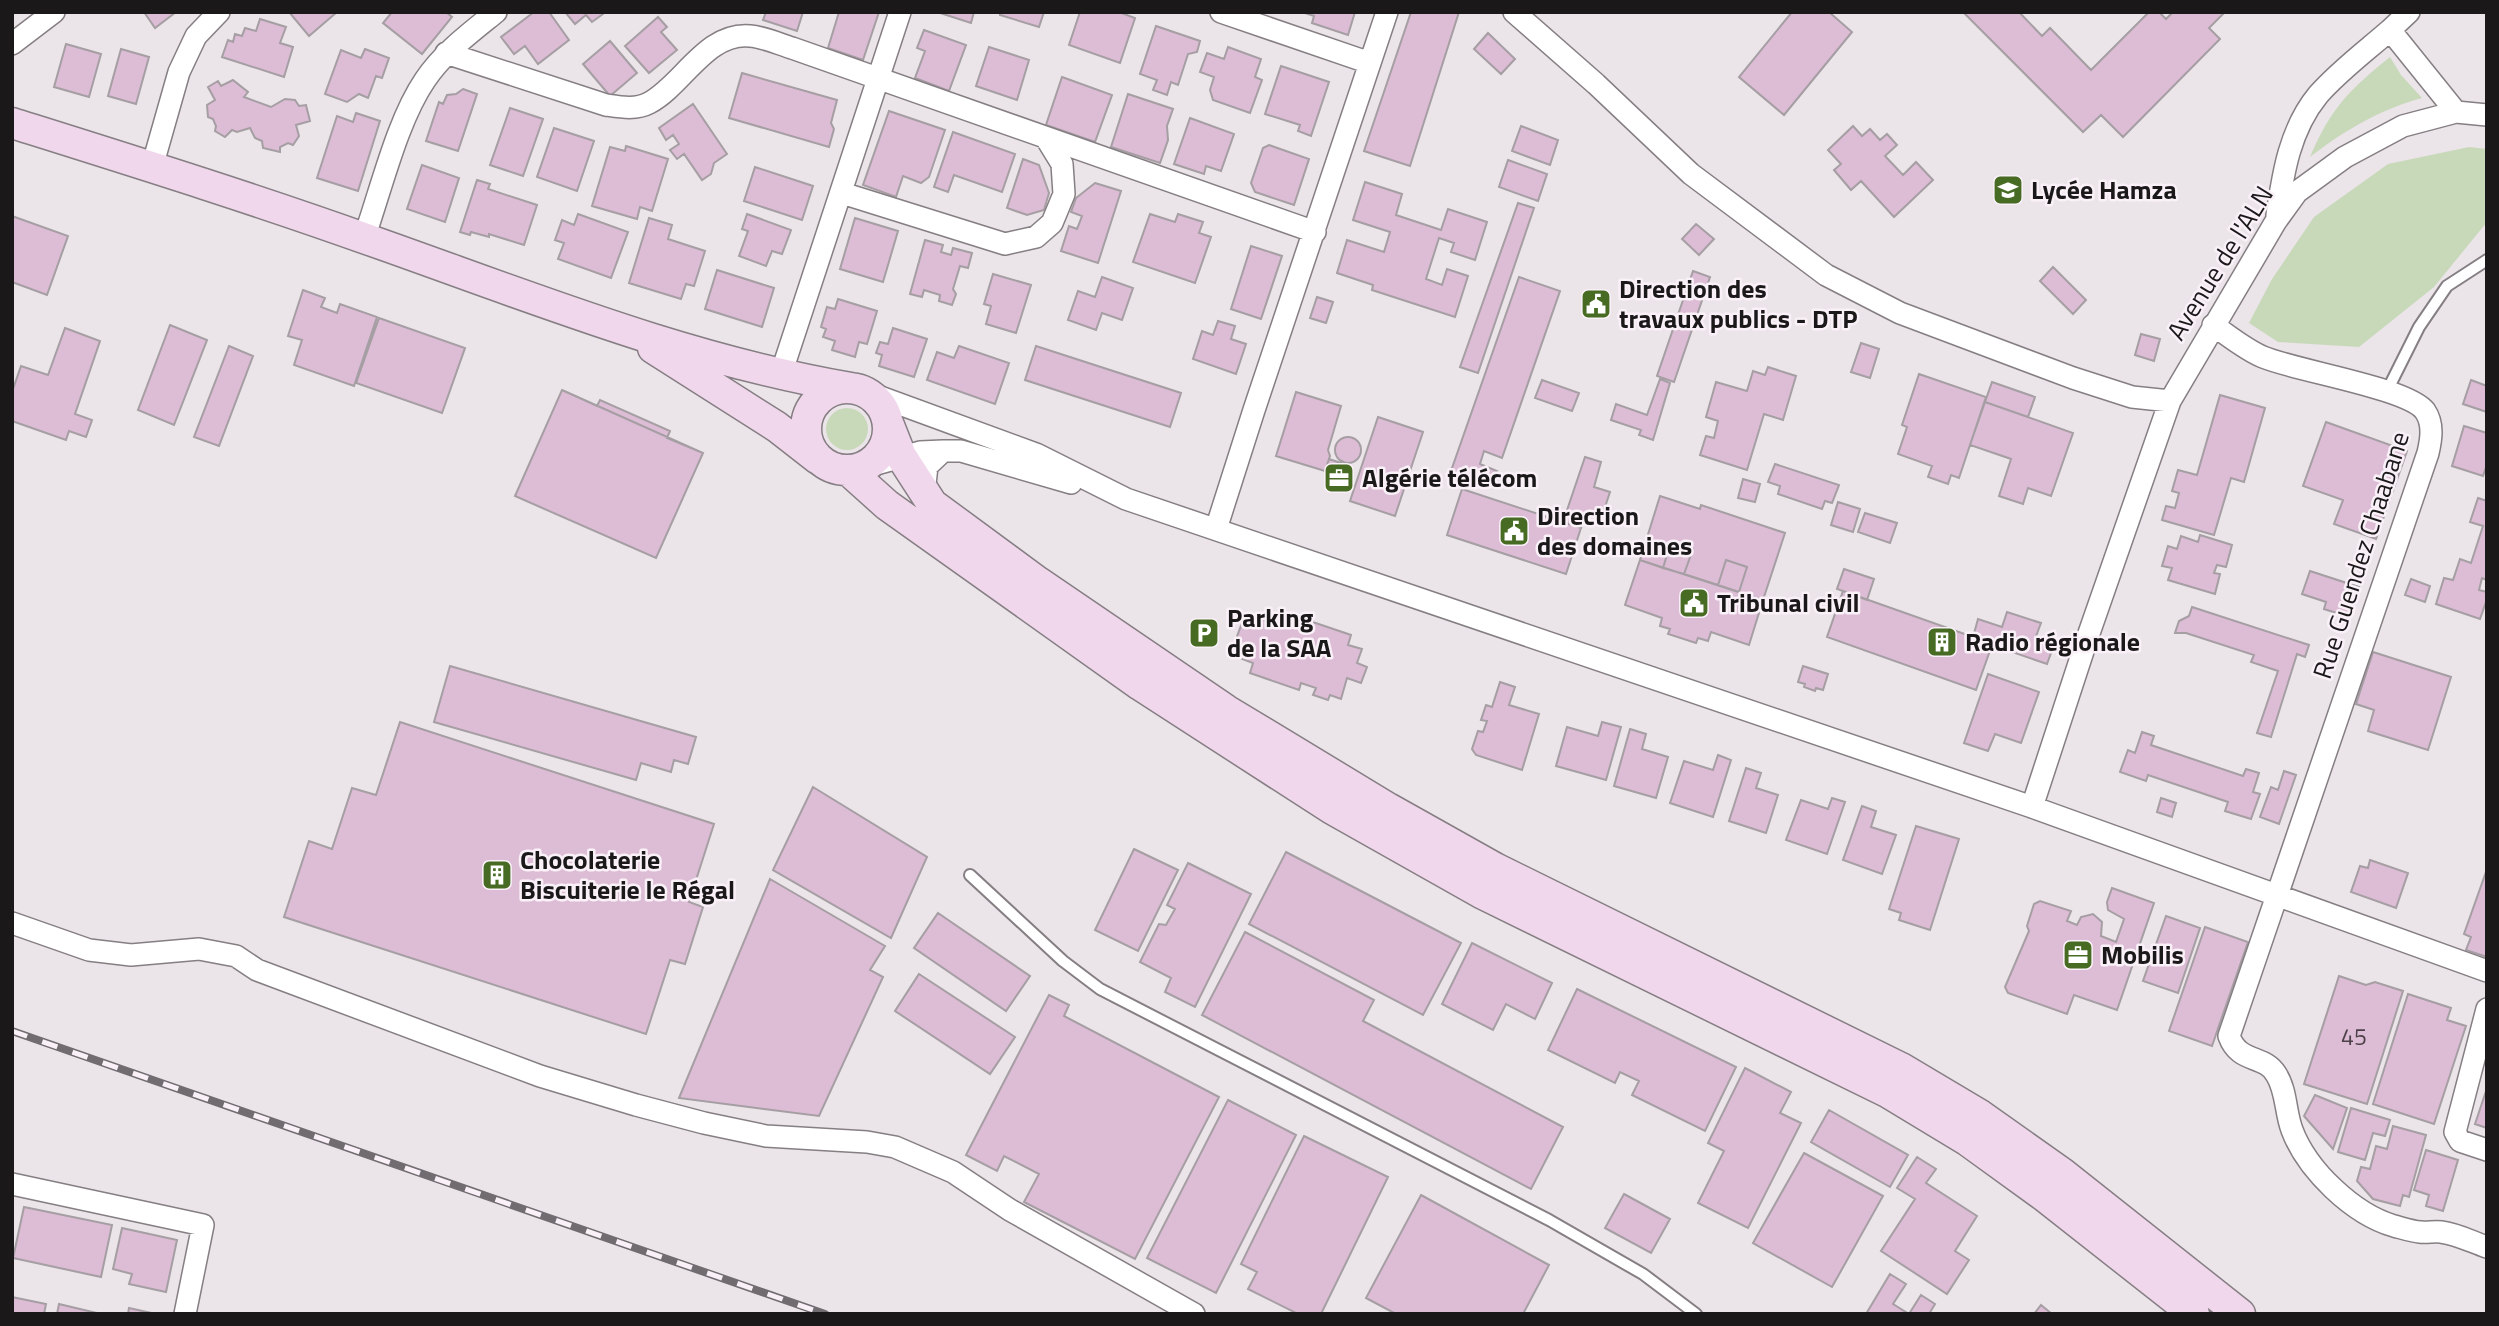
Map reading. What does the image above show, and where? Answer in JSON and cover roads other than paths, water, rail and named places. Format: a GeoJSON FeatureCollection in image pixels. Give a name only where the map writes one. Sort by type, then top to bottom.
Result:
{"type":"FeatureCollection","features":[{"type":"Feature","properties":{"kind":"main road"},"geometry":{"type":"LineString","coordinates":[[12,122],[365,238],[626,331],[781,374],[858,390],[876,399],[884,410],[901,457],[932,504],[1038,582],[1226,710],[1377,802],[1495,868],[1901,1068],[1980,1115],[2062,1173],[2241,1314]]}},
{"type":"Feature","properties":{"kind":"main road"},"geometry":{"type":"LineString","coordinates":[[626,331],[844,467],[887,505],[1108,663],[1332,809],[1482,893],[1887,1092],[1968,1141],[2033,1188],[2194,1314]]}},
{"type":"Feature","properties":{"kind":"main road"},"geometry":{"type":"LineString","coordinates":[[858,390],[838,389],[826,394],[816,403],[809,414],[806,427],[813,453],[844,467],[874,460],[883,450],[888,423]]}},
{"type":"Feature","properties":{"kind":"street"},"geometry":{"type":"LineString","coordinates":[[12,44],[54,12]]}},
{"type":"Feature","properties":{"kind":"street"},"geometry":{"type":"LineString","coordinates":[[152,167],[179,72],[196,36],[219,12]]}},
{"type":"Feature","properties":{"kind":"street"},"geometry":{"type":"LineString","coordinates":[[365,238],[410,106],[446,53],[496,12]]}},
{"type":"Feature","properties":{"kind":"street"},"geometry":{"type":"LineString","coordinates":[[781,374],[900,12]]}},
{"type":"Feature","properties":{"kind":"street"},"geometry":{"type":"LineString","coordinates":[[1221,12],[1370,63]]}},
{"type":"Feature","properties":{"kind":"street"},"geometry":{"type":"LineString","coordinates":[[1216,529],[1387,12]]}},
{"type":"Feature","properties":{"kind":"street"},"geometry":{"type":"LineString","coordinates":[[1514,12],[1691,174],[1826,275],[1900,313],[2073,378],[2132,397],[2170,401]]}},
{"type":"Feature","properties":{"kind":"street"},"geometry":{"type":"LineString","coordinates":[[2276,221],[2284,169],[2301,121],[2317,96],[2332,80],[2409,12]]}},
{"type":"Feature","properties":{"kind":"street"},"geometry":{"type":"LineString","coordinates":[[2390,30],[2456,112]]}},
{"type":"Feature","properties":{"kind":"street"},"geometry":{"type":"LineString","coordinates":[[446,53],[606,105],[627,108],[648,103],[724,40],[749,36],[792,48],[1315,232]]}},
{"type":"Feature","properties":{"kind":"street","name":"Avenue de l'ALN"},"geometry":{"type":"LineString","coordinates":[[2032,807],[2170,401],[2276,221],[2297,192],[2345,157],[2403,126],[2456,112],[2487,115]]}},
{"type":"Feature","properties":{"kind":"street"},"geometry":{"type":"LineString","coordinates":[[842,193],[1005,244],[1036,237],[1052,222],[1064,194],[1062,164],[1046,138]]}},
{"type":"Feature","properties":{"kind":"street","name":"Rue Guendez Chaabane"},"geometry":{"type":"LineString","coordinates":[[2213,325],[2260,356],[2292,368],[2387,391],[2414,402],[2425,410],[2431,436],[2428,453],[2278,894]]}},
{"type":"Feature","properties":{"kind":"street"},"geometry":{"type":"LineString","coordinates":[[858,390],[1036,454],[1126,499]]}},
{"type":"Feature","properties":{"kind":"street"},"geometry":{"type":"LineString","coordinates":[[932,504],[925,484],[927,466],[943,451]]}},
{"type":"Feature","properties":{"kind":"street"},"geometry":{"type":"LineString","coordinates":[[844,467],[920,452],[961,451],[1126,499],[2032,807],[2487,971]]}},
{"type":"Feature","properties":{"kind":"street"},"geometry":{"type":"LineString","coordinates":[[2278,894],[2229,1036],[2233,1048],[2275,1072],[2282,1088],[2292,1130],[2311,1163],[2336,1192],[2362,1211],[2390,1225],[2421,1233],[2440,1232],[2487,1247]]}},
{"type":"Feature","properties":{"kind":"street"},"geometry":{"type":"LineString","coordinates":[[12,923],[89,950],[131,955],[199,949],[236,956],[257,970],[527,1071],[704,1123],[766,1136],[867,1142],[895,1147],[953,1172],[1010,1210],[1194,1314]]}},
{"type":"Feature","properties":{"kind":"street"},"geometry":{"type":"LineString","coordinates":[[2487,1009],[2455,1132],[2460,1141],[2487,1150]]}},
{"type":"Feature","properties":{"kind":"street"},"geometry":{"type":"LineString","coordinates":[[12,1184],[203,1225],[185,1314]]}},
{"type":"Feature","properties":{"kind":"lane"},"geometry":{"type":"LineString","coordinates":[[2387,391],[2419,327],[2447,286],[2487,260]]}},
{"type":"Feature","properties":{"kind":"lane"},"geometry":{"type":"LineString","coordinates":[[970,875],[1063,961],[1100,989],[1561,1226],[1643,1274],[1696,1314]]}},
{"type":"Feature","properties":{"kind":"railway"},"geometry":{"type":"LineString","coordinates":[[12,1031],[825,1314]]}},
{"type":"Feature","properties":{"kind":"place","name":"Lycée Hamza"},"geometry":{"type":"Point","coordinates":[2008,190]}},
{"type":"Feature","properties":{"kind":"place","name":"Direction des travaux publics - DTP"},"geometry":{"type":"Point","coordinates":[1596,304]}},
{"type":"Feature","properties":{"kind":"place","name":"Algérie télécom"},"geometry":{"type":"Point","coordinates":[1339,478]}},
{"type":"Feature","properties":{"kind":"place","name":"Direction des domaines"},"geometry":{"type":"Point","coordinates":[1514,531]}},
{"type":"Feature","properties":{"kind":"place","name":"Tribunal civil"},"geometry":{"type":"Point","coordinates":[1694,603]}},
{"type":"Feature","properties":{"kind":"place","name":"Parking de la SAA"},"geometry":{"type":"Point","coordinates":[1204,633]}},
{"type":"Feature","properties":{"kind":"place","name":"Radio régionale"},"geometry":{"type":"Point","coordinates":[1942,642]}},
{"type":"Feature","properties":{"kind":"place","name":"Chocolaterie Biscuiterie le Régal"},"geometry":{"type":"Point","coordinates":[497,875]}},
{"type":"Feature","properties":{"kind":"place","name":"Mobilis"},"geometry":{"type":"Point","coordinates":[2078,955]}}]}
